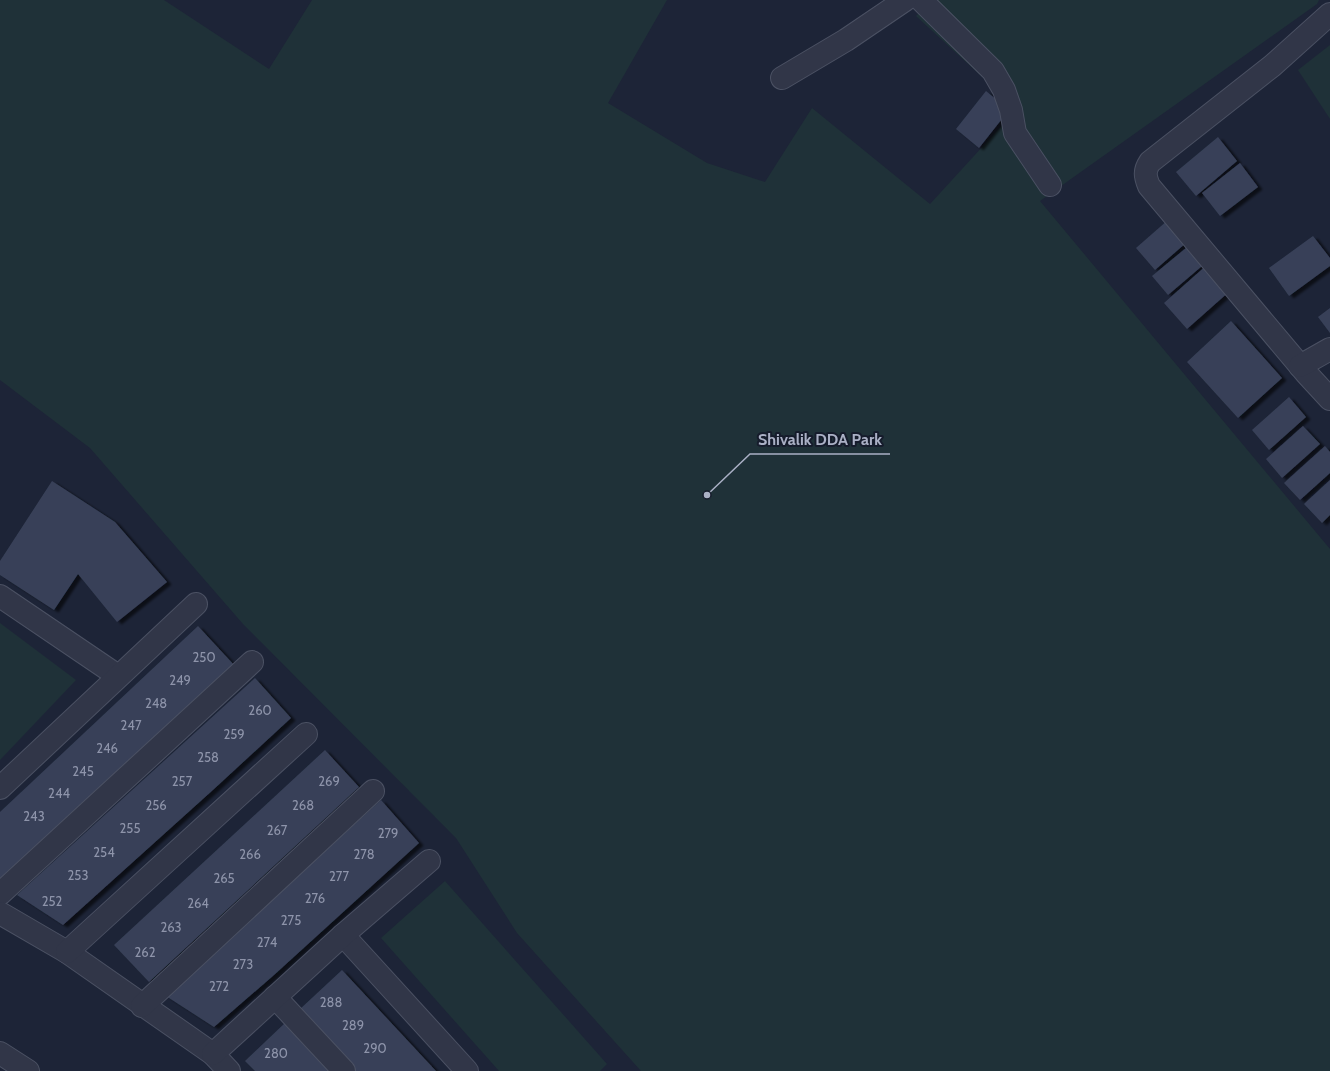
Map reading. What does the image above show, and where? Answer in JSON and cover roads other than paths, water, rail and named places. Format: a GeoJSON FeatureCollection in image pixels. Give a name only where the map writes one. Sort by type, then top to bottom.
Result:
{"type":"FeatureCollection","features":[{"type":"Feature","properties":{"kind":"street"},"geometry":{"type":"LineString","coordinates":[[782,78],[846,40],[905,0]]}},
{"type":"Feature","properties":{"kind":"street"},"geometry":{"type":"LineString","coordinates":[[922,0],[993,71],[1004,90],[1011,110],[1015,133],[1050,185]]}},
{"type":"Feature","properties":{"kind":"street"},"geometry":{"type":"LineString","coordinates":[[1330,14],[1272,66],[1150,162],[1145,170],[1145,177],[1149,186],[1300,366],[1330,399]]}},
{"type":"Feature","properties":{"kind":"street"},"geometry":{"type":"LineString","coordinates":[[1300,366],[1330,349]]}},
{"type":"Feature","properties":{"kind":"street"},"geometry":{"type":"LineString","coordinates":[[0,596],[118,676]]}},
{"type":"Feature","properties":{"kind":"street"},"geometry":{"type":"LineString","coordinates":[[0,788],[196,604]]}},
{"type":"Feature","properties":{"kind":"street"},"geometry":{"type":"LineString","coordinates":[[0,894],[252,662]]}},
{"type":"Feature","properties":{"kind":"street"},"geometry":{"type":"LineString","coordinates":[[67,952],[306,734]]}},
{"type":"Feature","properties":{"kind":"street"},"geometry":{"type":"LineString","coordinates":[[142,1006],[372,791]]}},
{"type":"Feature","properties":{"kind":"street"},"geometry":{"type":"LineString","coordinates":[[213,1054],[343,935],[429,861]]}},
{"type":"Feature","properties":{"kind":"street"},"geometry":{"type":"LineString","coordinates":[[0,913],[67,952],[142,1006],[213,1054],[229,1071]]}},
{"type":"Feature","properties":{"kind":"street"},"geometry":{"type":"LineString","coordinates":[[343,935],[467,1071]]}},
{"type":"Feature","properties":{"kind":"street"},"geometry":{"type":"LineString","coordinates":[[275,997],[344,1071]]}},
{"type":"Feature","properties":{"kind":"street"},"geometry":{"type":"LineString","coordinates":[[0,1053],[28,1071]]}},
{"type":"Feature","properties":{"kind":"place","name":"Shivalik DDA Park"},"geometry":{"type":"Point","coordinates":[707,495]}}]}
